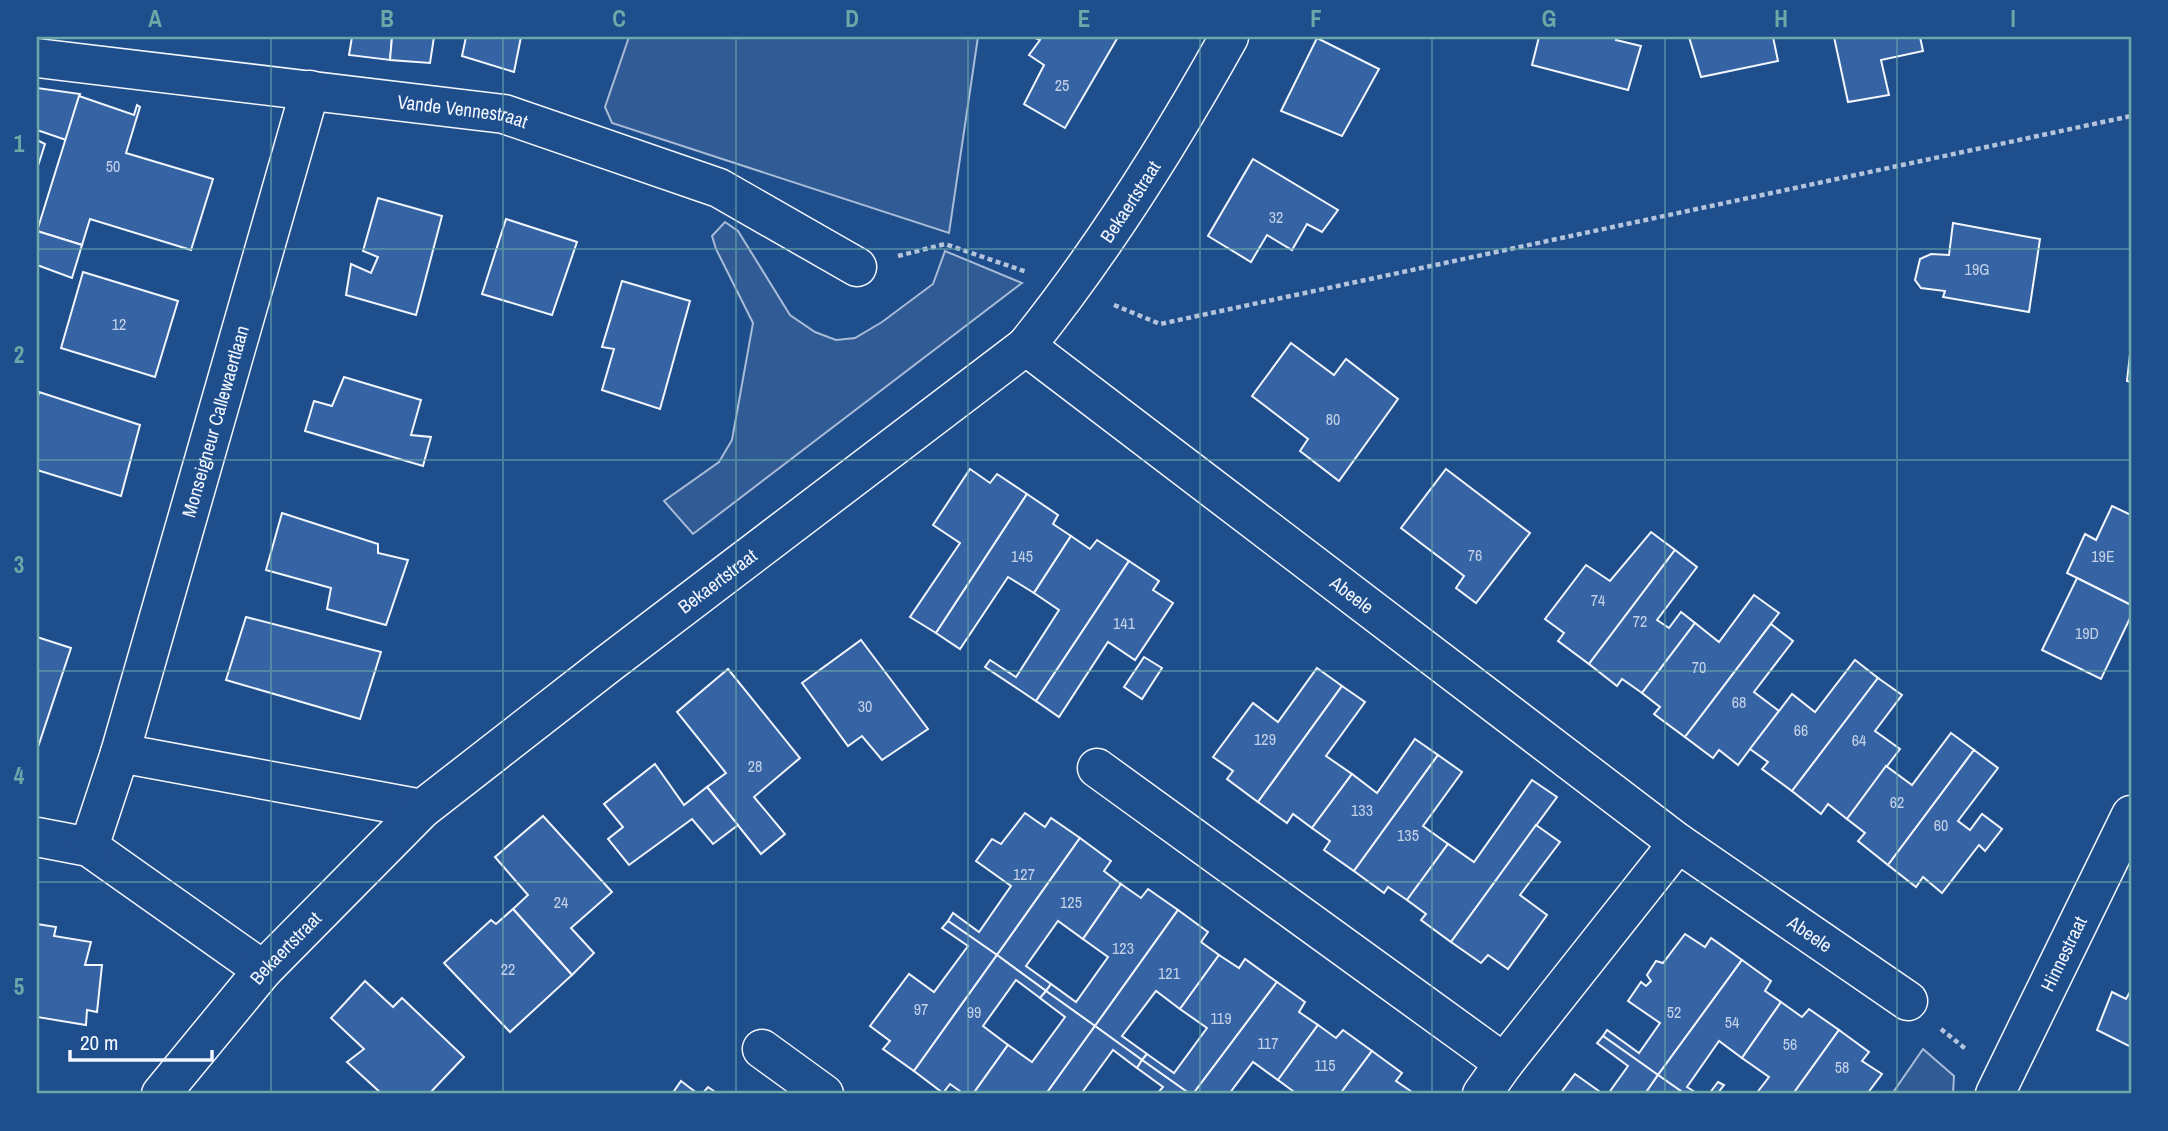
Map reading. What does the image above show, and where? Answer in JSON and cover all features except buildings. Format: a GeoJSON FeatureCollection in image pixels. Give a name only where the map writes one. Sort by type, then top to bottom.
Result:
{"type":"FeatureCollection","features":[{"type":"Feature","properties":{"kind":"street","name":"Bekaertstraat"},"geometry":{"type":"LineString","coordinates":[[161,1094],[263,970],[422,809],[1026,346],[1073,288],[1138,192],[1229,37]]}},
{"type":"Feature","properties":{"kind":"street","name":"Vande Vennestraat"},"geometry":{"type":"LineString","coordinates":[[37,58],[504,114],[719,188],[857,267]]}},
{"type":"Feature","properties":{"kind":"street","name":"Monseigneur Callewaertlaan"},"geometry":{"type":"LineString","coordinates":[[89,847],[120,753],[310,90]]}},
{"type":"Feature","properties":{"kind":"street","name":"Abeele"},"geometry":{"type":"LineString","coordinates":[[1026,346],[1678,843],[1908,1001]]}},
{"type":"Feature","properties":{"kind":"street"},"geometry":{"type":"LineString","coordinates":[[120,753],[422,809]]}},
{"type":"Feature","properties":{"kind":"street"},"geometry":{"type":"LineString","coordinates":[[1097,768],[1504,1063]]}},
{"type":"Feature","properties":{"kind":"street","name":"Hinnestraat"},"geometry":{"type":"LineString","coordinates":[[1999,1087],[2131,815]]}},
{"type":"Feature","properties":{"kind":"street"},"geometry":{"type":"LineString","coordinates":[[37,837],[89,847],[263,970]]}},
{"type":"Feature","properties":{"kind":"street"},"geometry":{"type":"LineString","coordinates":[[1482,1094],[1678,843]]}},
{"type":"Feature","properties":{"kind":"street"},"geometry":{"type":"LineString","coordinates":[[762,1049],[824,1094]]}},
{"type":"Feature","properties":{"kind":"path"},"geometry":{"type":"LineString","coordinates":[[857,267],[945,244],[1073,288],[1160,324],[2131,116]]}},
{"type":"Feature","properties":{"kind":"path"},"geometry":{"type":"LineString","coordinates":[[1908,1001],[1999,1087]]}},
{"type":"Feature","properties":{"kind":"shaded area"},"geometry":{"type":"Polygon","coordinates":[[[629,37],[978,37],[949,233],[612,123],[605,107],[629,37]]]}},
{"type":"Feature","properties":{"kind":"shaded area"},"geometry":{"type":"Polygon","coordinates":[[[725,222],[738,231],[790,315],[815,332],[836,340],[855,338],[882,322],[933,284],[945,251],[1022,283],[693,534],[664,501],[719,462],[732,440],[753,323],[712,236],[725,222]]]}},
{"type":"Feature","properties":{"kind":"shaded area"},"geometry":{"type":"Polygon","coordinates":[[[1923,1049],[1954,1076],[1953,1094],[1892,1094],[1923,1049]]]}}]}
